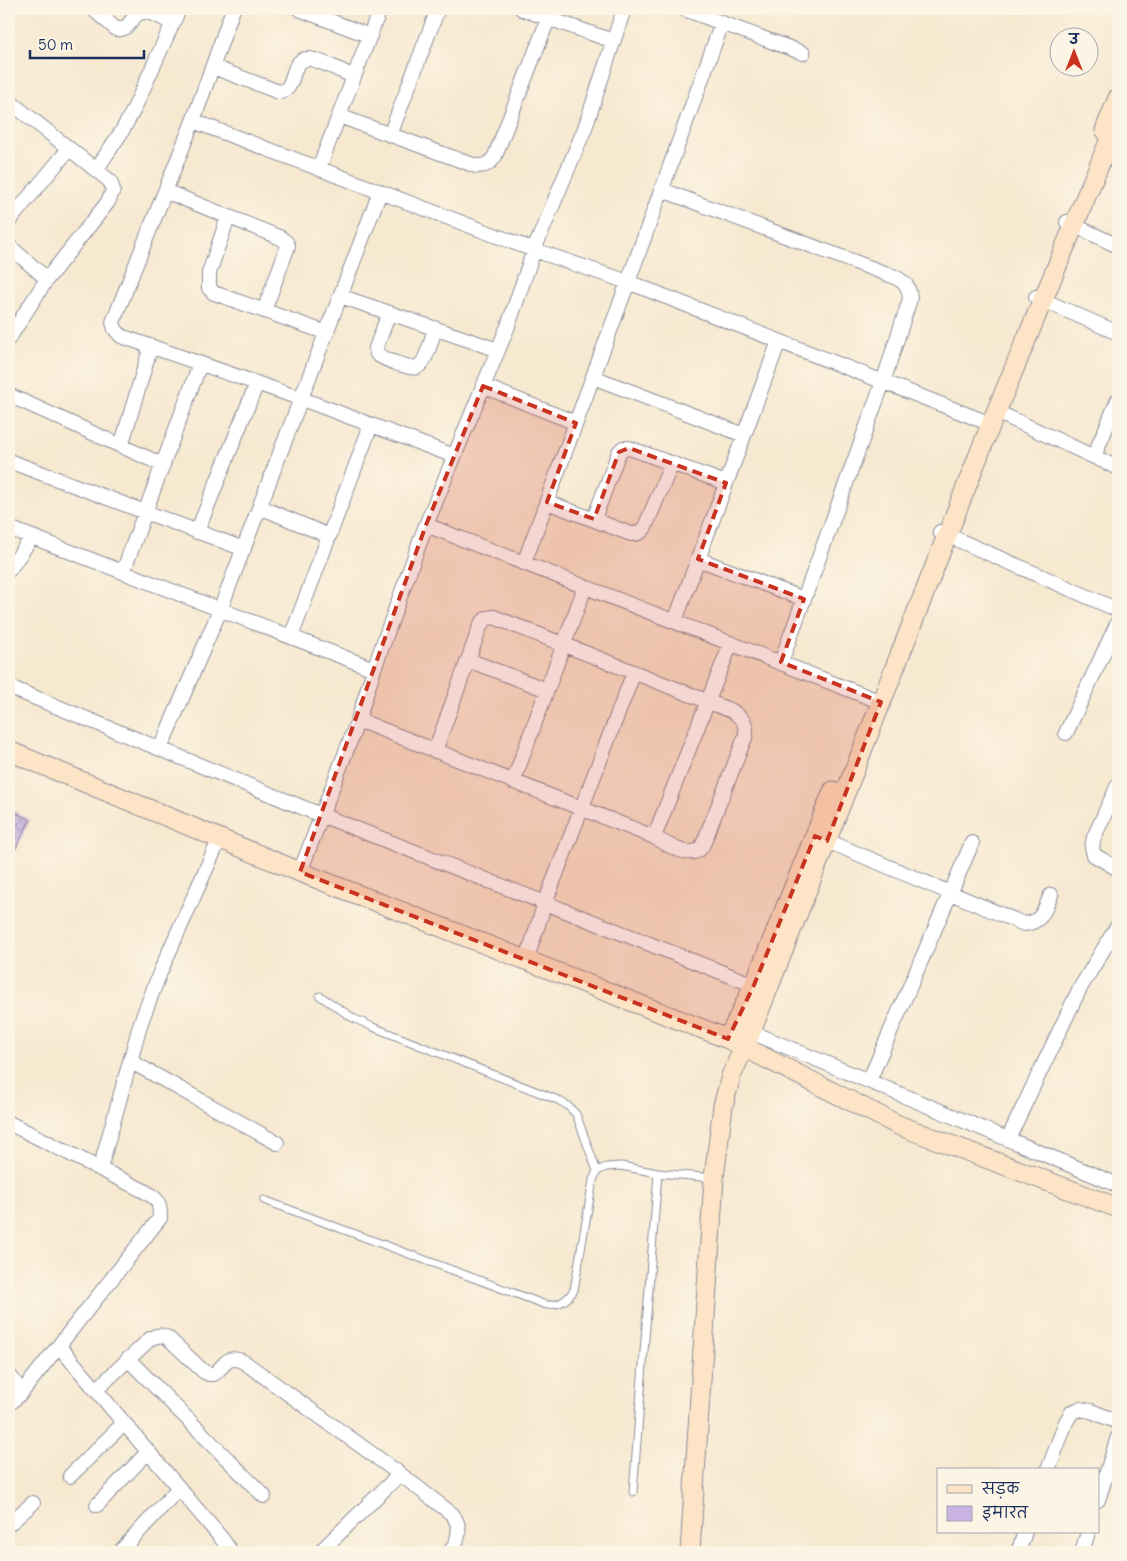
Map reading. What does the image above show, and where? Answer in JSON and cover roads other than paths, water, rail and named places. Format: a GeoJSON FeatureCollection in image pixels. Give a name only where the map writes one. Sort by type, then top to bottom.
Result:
{"type":"FeatureCollection","features":[{"type":"Feature","properties":{"kind":"street"},"geometry":{"type":"LineString","coordinates":[[93,9],[116,29],[121,30],[126,28],[138,13],[144,12],[172,23]]}},
{"type":"Feature","properties":{"kind":"street"},"geometry":{"type":"LineString","coordinates":[[96,170],[133,111],[179,9]]}},
{"type":"Feature","properties":{"kind":"street"},"geometry":{"type":"LineString","coordinates":[[233,9],[193,121],[113,322],[115,329],[121,336],[256,383],[454,456]]}},
{"type":"Feature","properties":{"kind":"street"},"geometry":{"type":"LineString","coordinates":[[299,9],[321,13],[370,36]]}},
{"type":"Feature","properties":{"kind":"street"},"geometry":{"type":"LineString","coordinates":[[319,168],[380,9]]}},
{"type":"Feature","properties":{"kind":"street"},"geometry":{"type":"LineString","coordinates":[[390,135],[438,9]]}},
{"type":"Feature","properties":{"kind":"street"},"geometry":{"type":"LineString","coordinates":[[522,9],[550,13],[613,41]]}},
{"type":"Feature","properties":{"kind":"street"},"geometry":{"type":"LineString","coordinates":[[300,872],[358,720],[374,669],[426,525],[498,350],[534,250],[585,128],[624,9]]}},
{"type":"Feature","properties":{"kind":"street"},"geometry":{"type":"LineString","coordinates":[[684,9],[803,53]]}},
{"type":"Feature","properties":{"kind":"street"},"geometry":{"type":"LineString","coordinates":[[339,116],[476,166],[490,164],[495,156],[550,13]]}},
{"type":"Feature","properties":{"kind":"street"},"geometry":{"type":"LineString","coordinates":[[524,563],[722,23]]}},
{"type":"Feature","properties":{"kind":"street"},"geometry":{"type":"LineString","coordinates":[[213,66],[279,92],[285,92],[288,89],[297,66],[306,59],[313,60],[354,77]]}},
{"type":"Feature","properties":{"kind":"street"},"geometry":{"type":"LineString","coordinates":[[1111,137],[1118,98]]}},
{"type":"Feature","properties":{"kind":"street"},"geometry":{"type":"LineString","coordinates":[[9,101],[110,181],[113,190],[108,202],[47,279],[9,338]]}},
{"type":"Feature","properties":{"kind":"street"},"geometry":{"type":"LineString","coordinates":[[741,1039],[990,419],[1070,224],[1118,120]]}},
{"type":"Feature","properties":{"kind":"street"},"geometry":{"type":"LineString","coordinates":[[193,121],[534,250],[628,282],[883,382],[1094,456],[1118,468]]}},
{"type":"Feature","properties":{"kind":"street"},"geometry":{"type":"LineString","coordinates":[[9,221],[69,149]]}},
{"type":"Feature","properties":{"kind":"street"},"geometry":{"type":"LineString","coordinates":[[662,190],[895,277],[905,282],[910,290],[910,299],[883,382],[781,662]]}},
{"type":"Feature","properties":{"kind":"street"},"geometry":{"type":"LineString","coordinates":[[165,191],[281,238],[286,242],[288,246],[264,311]]}},
{"type":"Feature","properties":{"kind":"street"},"geometry":{"type":"LineString","coordinates":[[160,749],[220,610],[302,400],[380,192]]}},
{"type":"Feature","properties":{"kind":"street"},"geometry":{"type":"LineString","coordinates":[[228,217],[209,273],[209,288],[214,293],[326,333]]}},
{"type":"Feature","properties":{"kind":"street"},"geometry":{"type":"LineString","coordinates":[[1070,224],[1118,246]]}},
{"type":"Feature","properties":{"kind":"street"},"geometry":{"type":"LineString","coordinates":[[9,246],[47,279]]}},
{"type":"Feature","properties":{"kind":"street"},"geometry":{"type":"LineString","coordinates":[[340,296],[498,350]]}},
{"type":"Feature","properties":{"kind":"street"},"geometry":{"type":"LineString","coordinates":[[1040,298],[1118,333]]}},
{"type":"Feature","properties":{"kind":"street"},"geometry":{"type":"LineString","coordinates":[[389,313],[376,348],[377,354],[384,359],[416,368],[422,364],[435,329]]}},
{"type":"Feature","properties":{"kind":"street"},"geometry":{"type":"LineString","coordinates":[[675,621],[779,341]]}},
{"type":"Feature","properties":{"kind":"street"},"geometry":{"type":"LineString","coordinates":[[121,446],[150,346]]}},
{"type":"Feature","properties":{"kind":"street"},"geometry":{"type":"LineString","coordinates":[[123,572],[200,364]]}},
{"type":"Feature","properties":{"kind":"street"},"geometry":{"type":"LineString","coordinates":[[593,377],[744,435]]}},
{"type":"Feature","properties":{"kind":"street"},"geometry":{"type":"LineString","coordinates":[[197,532],[256,383]]}},
{"type":"Feature","properties":{"kind":"street"},"geometry":{"type":"LineString","coordinates":[[483,386],[576,423]]}},
{"type":"Feature","properties":{"kind":"street"},"geometry":{"type":"LineString","coordinates":[[9,396],[163,464]]}},
{"type":"Feature","properties":{"kind":"street"},"geometry":{"type":"LineString","coordinates":[[1094,456],[1118,400]]}},
{"type":"Feature","properties":{"kind":"street"},"geometry":{"type":"LineString","coordinates":[[291,637],[371,425]]}},
{"type":"Feature","properties":{"kind":"street"},"geometry":{"type":"LineString","coordinates":[[594,519],[619,452],[623,448],[629,448],[726,483]]}},
{"type":"Feature","properties":{"kind":"street"},"geometry":{"type":"LineString","coordinates":[[9,460],[244,549]]}},
{"type":"Feature","properties":{"kind":"street"},"geometry":{"type":"LineString","coordinates":[[547,502],[630,534],[642,532],[672,463]]}},
{"type":"Feature","properties":{"kind":"street"},"geometry":{"type":"LineString","coordinates":[[260,507],[329,536]]}},
{"type":"Feature","properties":{"kind":"street"},"geometry":{"type":"LineString","coordinates":[[426,525],[876,700]]}},
{"type":"Feature","properties":{"kind":"street"},"geometry":{"type":"LineString","coordinates":[[9,528],[374,669]]}},
{"type":"Feature","properties":{"kind":"street"},"geometry":{"type":"LineString","coordinates":[[944,534],[1118,610]]}},
{"type":"Feature","properties":{"kind":"street"},"geometry":{"type":"LineString","coordinates":[[9,570],[32,537]]}},
{"type":"Feature","properties":{"kind":"street"},"geometry":{"type":"LineString","coordinates":[[698,559],[804,599]]}},
{"type":"Feature","properties":{"kind":"street"},"geometry":{"type":"LineString","coordinates":[[513,782],[586,587]]}},
{"type":"Feature","properties":{"kind":"street"},"geometry":{"type":"LineString","coordinates":[[358,720],[435,751],[581,809],[654,837],[685,852],[693,852],[700,849],[704,842],[746,736],[746,726],[742,718],[732,711],[494,618],[487,618],[481,624],[435,751]]}},
{"type":"Feature","properties":{"kind":"street"},"geometry":{"type":"LineString","coordinates":[[1066,734],[1118,622]]}},
{"type":"Feature","properties":{"kind":"street"},"geometry":{"type":"LineString","coordinates":[[654,837],[731,643]]}},
{"type":"Feature","properties":{"kind":"street"},"geometry":{"type":"LineString","coordinates":[[468,660],[547,690]]}},
{"type":"Feature","properties":{"kind":"street"},"geometry":{"type":"LineString","coordinates":[[526,961],[545,903],[634,672]]}},
{"type":"Feature","properties":{"kind":"street"},"geometry":{"type":"LineString","coordinates":[[9,687],[321,815],[754,985]]}},
{"type":"Feature","properties":{"kind":"street"},"geometry":{"type":"LineString","coordinates":[[9,751],[300,872],[526,961],[741,1039],[869,1081],[1118,1185]]}},
{"type":"Feature","properties":{"kind":"street"},"geometry":{"type":"LineString","coordinates":[[1118,785],[1094,837],[1092,847],[1094,855],[1118,870]]}},
{"type":"Feature","properties":{"kind":"street"},"geometry":{"type":"LineString","coordinates":[[100,1169],[142,1022],[161,970],[220,838]]}},
{"type":"Feature","properties":{"kind":"street"},"geometry":{"type":"LineString","coordinates":[[821,838],[1024,924],[1031,924],[1038,920],[1051,895]]}},
{"type":"Feature","properties":{"kind":"street"},"geometry":{"type":"LineString","coordinates":[[690,1552],[714,1178],[723,1106],[754,985],[821,838]]}},
{"type":"Feature","properties":{"kind":"street"},"geometry":{"type":"LineString","coordinates":[[869,1081],[972,843]]}},
{"type":"Feature","properties":{"kind":"street"},"geometry":{"type":"LineString","coordinates":[[1008,1139],[1071,1006],[1118,924]]}},
{"type":"Feature","properties":{"kind":"street"},"geometry":{"type":"LineString","coordinates":[[741,1039],[898,1125],[1118,1208]]}},
{"type":"Feature","properties":{"kind":"street"},"geometry":{"type":"LineString","coordinates":[[130,1061],[277,1143]]}},
{"type":"Feature","properties":{"kind":"street"},"geometry":{"type":"LineString","coordinates":[[9,1123],[155,1198],[160,1206],[160,1218],[22,1392],[9,1404]]}},
{"type":"Feature","properties":{"kind":"street"},"geometry":{"type":"LineString","coordinates":[[96,1390],[156,1335],[163,1335],[168,1338],[203,1371],[209,1374],[214,1374],[231,1359],[236,1358],[400,1474],[452,1514],[458,1522],[459,1534],[450,1552]]}},
{"type":"Feature","properties":{"kind":"street"},"geometry":{"type":"LineString","coordinates":[[59,1346],[231,1552]]}},
{"type":"Feature","properties":{"kind":"street"},"geometry":{"type":"LineString","coordinates":[[128,1359],[264,1496]]}},
{"type":"Feature","properties":{"kind":"street"},"geometry":{"type":"LineString","coordinates":[[9,1375],[22,1392]]}},
{"type":"Feature","properties":{"kind":"street"},"geometry":{"type":"LineString","coordinates":[[1049,1468],[1066,1422],[1072,1412],[1080,1409],[1091,1411],[1118,1422]]}},
{"type":"Feature","properties":{"kind":"street"},"geometry":{"type":"LineString","coordinates":[[70,1476],[124,1424]]}},
{"type":"Feature","properties":{"kind":"street"},"geometry":{"type":"LineString","coordinates":[[1100,1494],[1118,1437]]}},
{"type":"Feature","properties":{"kind":"street"},"geometry":{"type":"LineString","coordinates":[[97,1505],[148,1452]]}},
{"type":"Feature","properties":{"kind":"street"},"geometry":{"type":"LineString","coordinates":[[320,1552],[400,1474]]}},
{"type":"Feature","properties":{"kind":"street"},"geometry":{"type":"LineString","coordinates":[[120,1552],[179,1488]]}},
{"type":"Feature","properties":{"kind":"street"},"geometry":{"type":"LineString","coordinates":[[9,1524],[33,1503]]}},
{"type":"Feature","properties":{"kind":"street"},"geometry":{"type":"LineString","coordinates":[[1018,1552],[1024,1534]]}},
{"type":"Feature","properties":{"kind":"street"},"geometry":{"type":"LineString","coordinates":[[1082,1552],[1087,1534]]}},
{"type":"Feature","properties":{"kind":"lane"},"geometry":{"type":"LineString","coordinates":[[320,996],[353,1018],[373,1028],[568,1106],[576,1114],[598,1171]]}},
{"type":"Feature","properties":{"kind":"lane"},"geometry":{"type":"LineString","coordinates":[[264,1200],[546,1305],[557,1305],[568,1300],[574,1290],[593,1180],[598,1171],[606,1167],[622,1166],[658,1173],[714,1178]]}},
{"type":"Feature","properties":{"kind":"lane"},"geometry":{"type":"LineString","coordinates":[[633,1492],[658,1173]]}}]}
